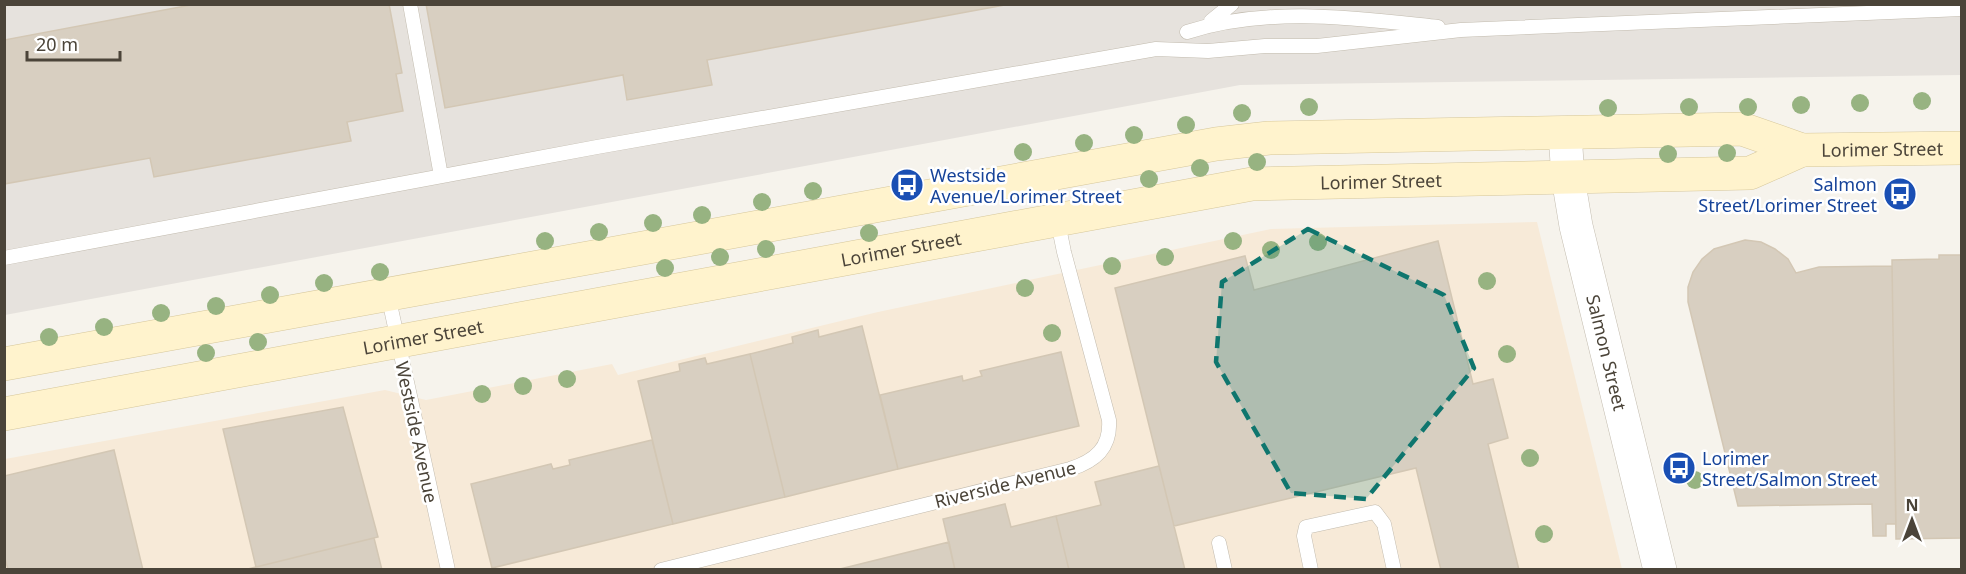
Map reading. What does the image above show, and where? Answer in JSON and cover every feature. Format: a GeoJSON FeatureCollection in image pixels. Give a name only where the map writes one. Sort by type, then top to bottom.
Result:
{"type":"FeatureCollection","features":[{"type":"Feature","properties":{"kind":"main road","name":"Lorimer Street"},"geometry":{"type":"LineString","coordinates":[[4,364],[1201,146],[1259,139],[1742,129],[1802,150],[1962,148]]}},
{"type":"Feature","properties":{"kind":"main road","name":"Lorimer Street"},"geometry":{"type":"LineString","coordinates":[[4,414],[1260,183],[1568,178],[1750,172],[1802,150]]}},
{"type":"Feature","properties":{"kind":"street","name":"Salmon Street"},"geometry":{"type":"LineString","coordinates":[[1565,133],[1568,178],[1576,225],[1660,570]]}},
{"type":"Feature","properties":{"kind":"lane"},"geometry":{"type":"LineString","coordinates":[[410,4],[441,176]]}},
{"type":"Feature","properties":{"kind":"lane"},"geometry":{"type":"LineString","coordinates":[[1156,49],[1209,22],[1232,4]]}},
{"type":"Feature","properties":{"kind":"lane"},"geometry":{"type":"LineString","coordinates":[[4,258],[441,176],[1156,49],[1208,51],[1265,46],[1347,44],[1461,30],[1962,9]]}},
{"type":"Feature","properties":{"kind":"lane"},"geometry":{"type":"LineString","coordinates":[[1187,32],[1234,19],[1325,16],[1461,30]]}},
{"type":"Feature","properties":{"kind":"lane","name":"Riverside Avenue"},"geometry":{"type":"LineString","coordinates":[[661,570],[1070,469],[1084,464],[1101,452],[1110,432],[1109,420],[1057,221],[1048,174]]}},
{"type":"Feature","properties":{"kind":"lane","name":"Westside Avenue"},"geometry":{"type":"LineString","coordinates":[[388,295],[448,570]]}},
{"type":"Feature","properties":{"kind":"lane"},"geometry":{"type":"LineString","coordinates":[[1311,570],[1304,536],[1306,528],[1376,512],[1384,524],[1394,570]]}},
{"type":"Feature","properties":{"kind":"lane"},"geometry":{"type":"LineString","coordinates":[[1219,543],[1225,570]]}},
{"type":"Feature","properties":{"kind":"highlighted area"},"geometry":{"type":"Polygon","coordinates":[[[1308,229],[1444,295],[1474,368],[1366,499],[1291,493],[1216,362],[1222,282],[1308,229]]]}},
{"type":"Feature","properties":{"kind":"shaded area"},"geometry":{"type":"Polygon","coordinates":[[[5,5],[1961,5],[1961,75],[1240,85],[5,315],[5,5]]]}},
{"type":"Feature","properties":{"kind":"shaded area"},"geometry":{"type":"Polygon","coordinates":[[[1537,222],[1622,569],[5,570],[5,459],[385,390],[426,400],[612,364],[618,375],[878,312],[1271,229],[1537,222]]]}},
{"type":"Feature","properties":{"kind":"building"},"geometry":{"type":"Polygon","coordinates":[[[196,4],[389,4],[402,73],[396,74],[403,111],[347,122],[351,141],[154,177],[150,158],[4,184],[4,40],[196,4]]]}},
{"type":"Feature","properties":{"kind":"building"},"geometry":{"type":"Polygon","coordinates":[[[426,4],[1010,4],[707,60],[712,85],[627,100],[623,75],[445,108],[426,4]]]}},
{"type":"Feature","properties":{"kind":"building"},"geometry":{"type":"Polygon","coordinates":[[[1745,240],[1761,242],[1775,249],[1788,259],[1796,273],[1819,267],[1892,266],[1896,524],[1886,524],[1886,536],[1873,536],[1872,504],[1738,506],[1688,302],[1688,287],[1693,272],[1702,259],[1714,249],[1745,240]]]}},
{"type":"Feature","properties":{"kind":"building"},"geometry":{"type":"Polygon","coordinates":[[[1438,241],[1473,384],[1493,379],[1508,438],[1488,444],[1519,570],[1441,570],[1416,468],[1174,526],[1115,288],[1245,256],[1254,290],[1438,241]]]}},
{"type":"Feature","properties":{"kind":"building"},"geometry":{"type":"Polygon","coordinates":[[[1939,255],[1962,255],[1962,538],[1896,539],[1892,260],[1939,259],[1939,255]]]}},
{"type":"Feature","properties":{"kind":"building"},"geometry":{"type":"Polygon","coordinates":[[[862,326],[898,469],[785,497],[750,354],[793,343],[792,337],[818,330],[819,337],[862,326]]]}},
{"type":"Feature","properties":{"kind":"building"},"geometry":{"type":"Polygon","coordinates":[[[1061,352],[1079,426],[898,469],[880,395],[962,376],[963,381],[982,376],[980,371],[1061,352]]]}},
{"type":"Feature","properties":{"kind":"building"},"geometry":{"type":"Polygon","coordinates":[[[750,354],[785,497],[673,524],[638,381],[680,371],[679,364],[705,358],[707,364],[750,354]]]}},
{"type":"Feature","properties":{"kind":"building"},"geometry":{"type":"Polygon","coordinates":[[[343,407],[378,537],[256,567],[223,429],[343,407]]]}},
{"type":"Feature","properties":{"kind":"building"},"geometry":{"type":"Polygon","coordinates":[[[652,440],[673,524],[492,568],[471,484],[551,464],[553,469],[570,465],[569,460],[652,440]]]}},
{"type":"Feature","properties":{"kind":"building"},"geometry":{"type":"Polygon","coordinates":[[[114,450],[143,570],[8,570],[4,554],[4,476],[114,450]]]}},
{"type":"Feature","properties":{"kind":"building"},"geometry":{"type":"Polygon","coordinates":[[[1159,466],[1185,570],[1069,570],[1056,516],[1101,505],[1095,482],[1159,466]]]}},
{"type":"Feature","properties":{"kind":"building"},"geometry":{"type":"Polygon","coordinates":[[[1005,504],[1011,527],[1056,516],[1069,570],[955,570],[943,519],[1005,504]]]}},
{"type":"Feature","properties":{"kind":"building"},"geometry":{"type":"Polygon","coordinates":[[[374,538],[382,570],[244,570],[256,567],[374,538]]]}},
{"type":"Feature","properties":{"kind":"building"},"geometry":{"type":"Polygon","coordinates":[[[949,542],[955,570],[836,570],[949,542]]]}},
{"type":"Feature","properties":{"kind":"place","name":"Westside Avenue/Lorimer Street"},"geometry":{"type":"Point","coordinates":[907,185]}},
{"type":"Feature","properties":{"kind":"place","name":"Salmon Street/Lorimer Street"},"geometry":{"type":"Point","coordinates":[1900,194]}},
{"type":"Feature","properties":{"kind":"place","name":"Lorimer Street/Salmon Street"},"geometry":{"type":"Point","coordinates":[1679,468]}}]}
